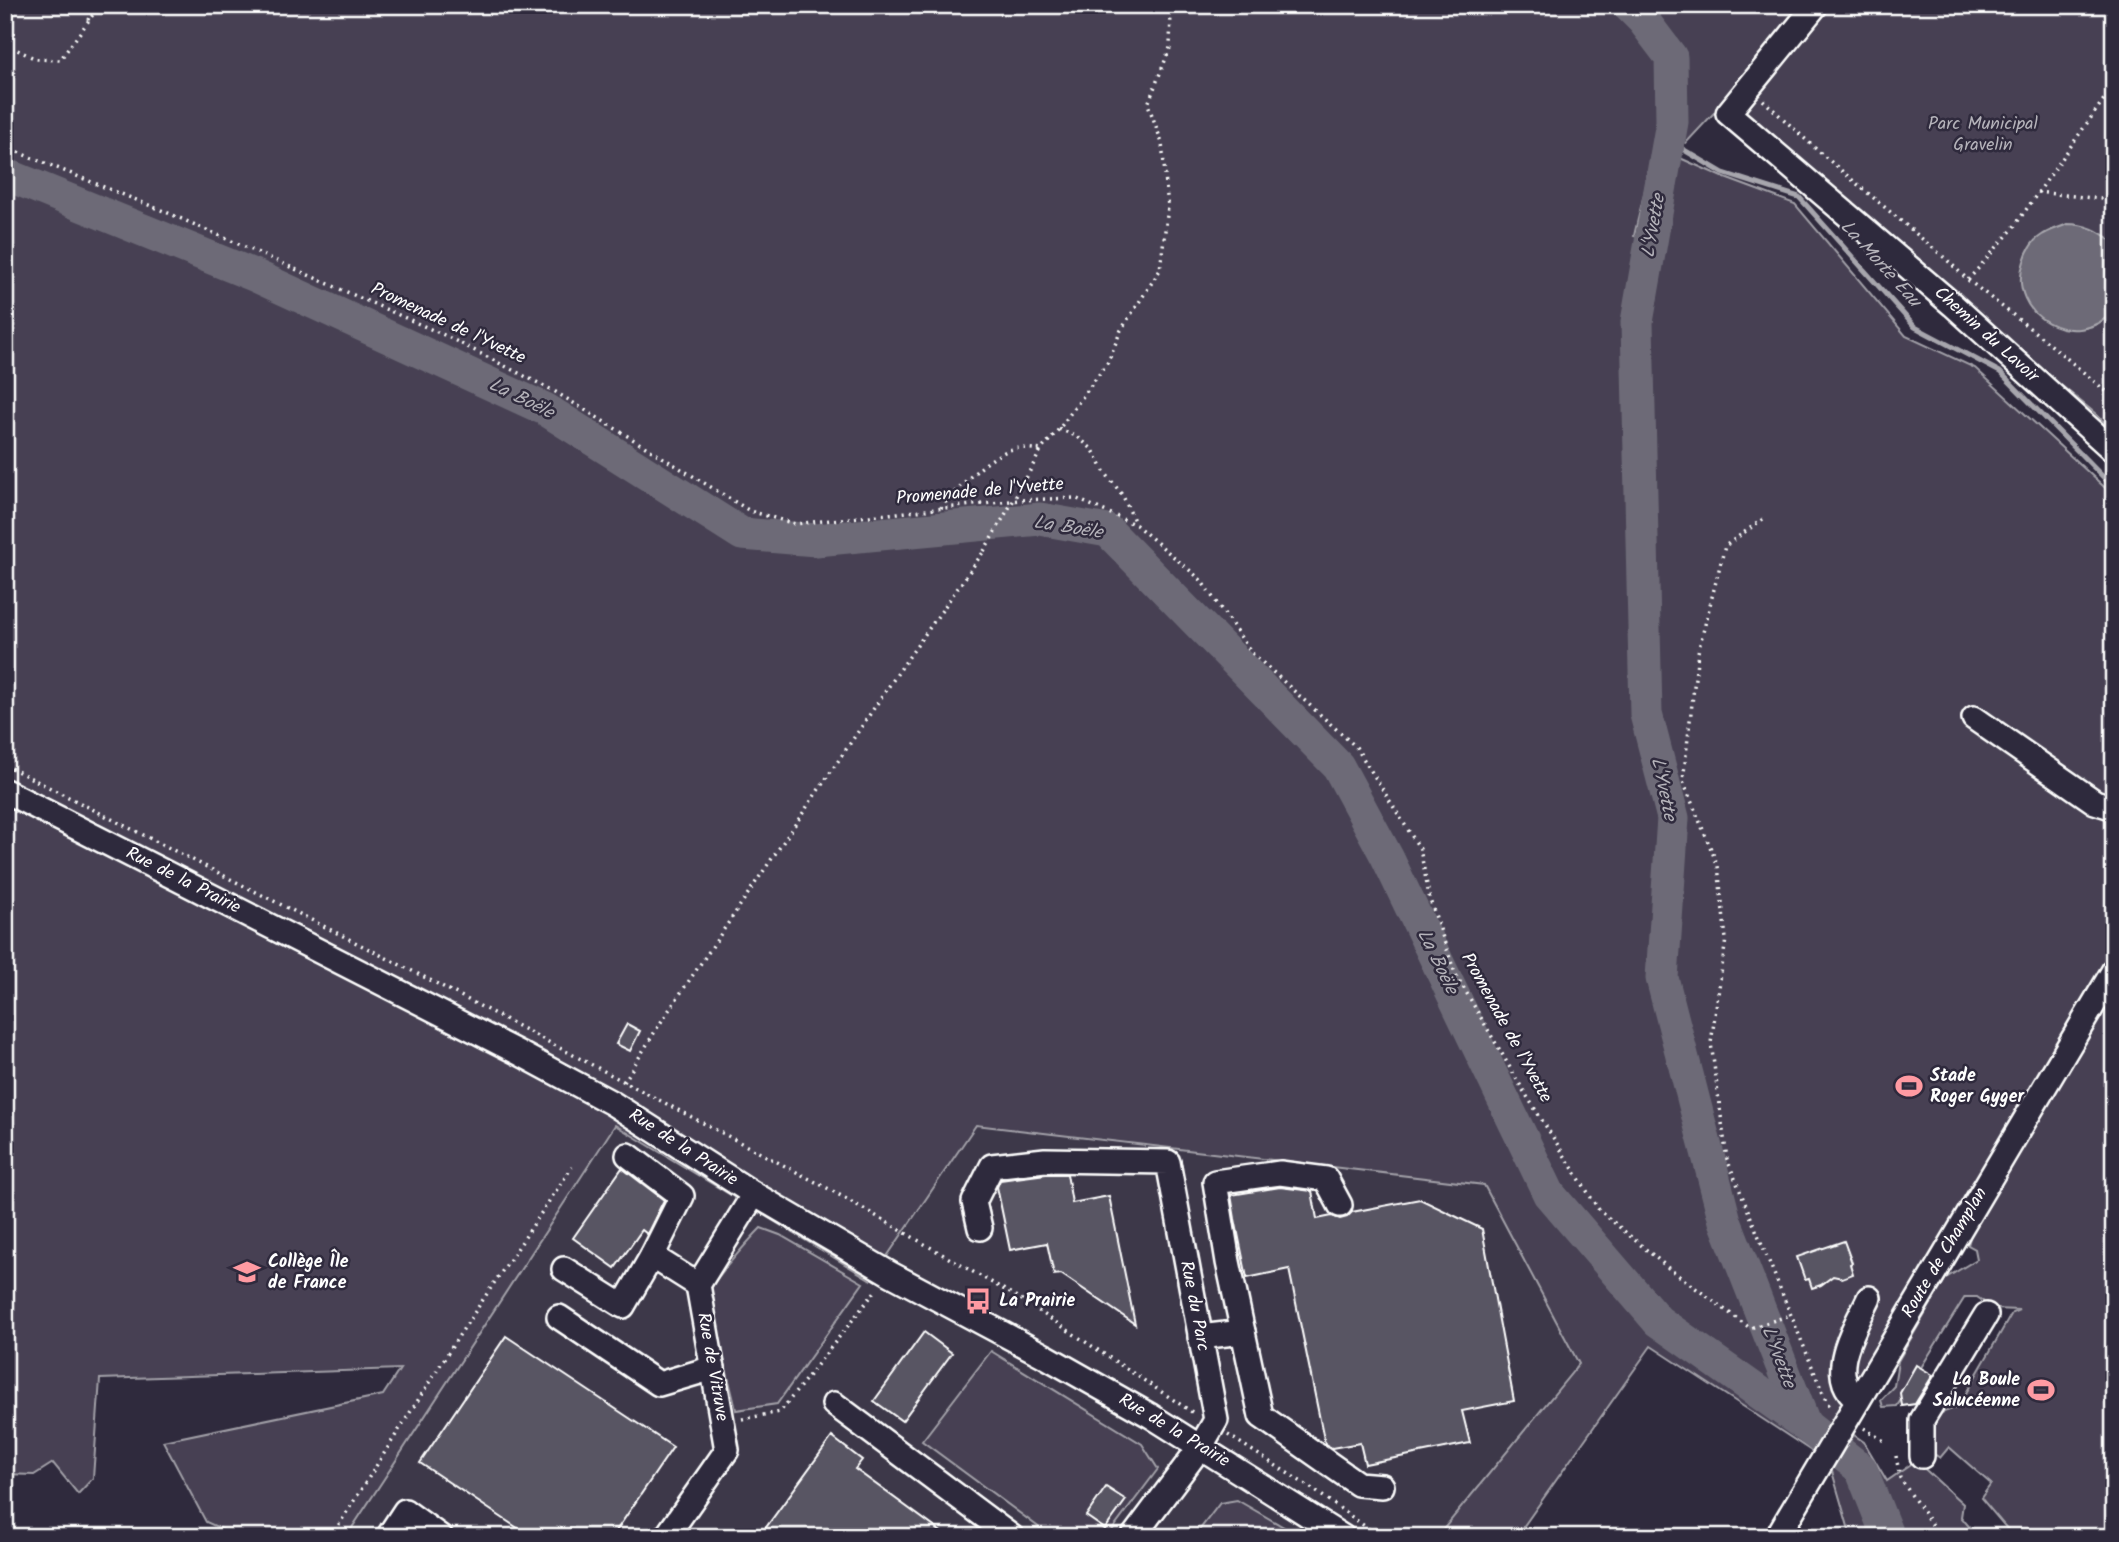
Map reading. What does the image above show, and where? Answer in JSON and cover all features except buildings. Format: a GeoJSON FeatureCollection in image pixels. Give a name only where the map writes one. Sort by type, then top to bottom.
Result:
{"type":"FeatureCollection","features":[{"type":"Feature","properties":{"kind":"street"},"geometry":{"type":"LineString","coordinates":[[1749,87],[1815,5]]}},
{"type":"Feature","properties":{"kind":"street","name":"Chemin du Lavoir"},"geometry":{"type":"LineString","coordinates":[[1749,87],[1728,113],[1953,305],[2114,451]]}},
{"type":"Feature","properties":{"kind":"street"},"geometry":{"type":"LineString","coordinates":[[1974,718],[2095,803],[2114,808]]}},
{"type":"Feature","properties":{"kind":"street","name":"Rue de la Prairie"},"geometry":{"type":"LineString","coordinates":[[5,791],[612,1103],[754,1194],[889,1273],[1045,1356],[1201,1446],[1317,1530],[1343,1537]]}},
{"type":"Feature","properties":{"kind":"street","name":"Route de Champlan"},"geometry":{"type":"LineString","coordinates":[[1777,1537],[2114,970]]}},
{"type":"Feature","properties":{"kind":"street"},"geometry":{"type":"LineString","coordinates":[[564,1269],[623,1306],[652,1256],[682,1196],[628,1155]]}},
{"type":"Feature","properties":{"kind":"street","name":"Rue du Parc"},"geometry":{"type":"LineString","coordinates":[[980,1228],[974,1202],[992,1166],[1045,1160],[1168,1163],[1216,1420],[1213,1426]]}},
{"type":"Feature","properties":{"kind":"street"},"geometry":{"type":"LineString","coordinates":[[1340,1205],[1326,1179],[1280,1173],[1214,1182],[1261,1416],[1358,1483],[1382,1486]]}},
{"type":"Feature","properties":{"kind":"street"},"geometry":{"type":"LineString","coordinates":[[652,1256],[698,1285],[754,1194]]}},
{"type":"Feature","properties":{"kind":"street","name":"Rue de Vitruve"},"geometry":{"type":"LineString","coordinates":[[666,1537],[727,1450],[698,1285]]}},
{"type":"Feature","properties":{"kind":"street"},"geometry":{"type":"LineString","coordinates":[[1853,1409],[1842,1367],[1848,1341],[1869,1298]]}},
{"type":"Feature","properties":{"kind":"street"},"geometry":{"type":"LineString","coordinates":[[1922,1456],[1922,1420],[1986,1315]]}},
{"type":"Feature","properties":{"kind":"street"},"geometry":{"type":"LineString","coordinates":[[559,1317],[659,1384],[713,1368]]}},
{"type":"Feature","properties":{"kind":"street"},"geometry":{"type":"LineString","coordinates":[[1200,1337],[1243,1332]]}},
{"type":"Feature","properties":{"kind":"street"},"geometry":{"type":"LineString","coordinates":[[834,1404],[1012,1537]]}},
{"type":"Feature","properties":{"kind":"street"},"geometry":{"type":"LineString","coordinates":[[1133,1537],[1213,1426]]}},
{"type":"Feature","properties":{"kind":"street"},"geometry":{"type":"LineString","coordinates":[[388,1537],[405,1511],[441,1537]]}},
{"type":"Feature","properties":{"kind":"path"},"geometry":{"type":"LineString","coordinates":[[86,26],[93,5]]}},
{"type":"Feature","properties":{"kind":"path"},"geometry":{"type":"LineString","coordinates":[[5,44],[36,59],[60,60],[100,5]]}},
{"type":"Feature","properties":{"kind":"path"},"geometry":{"type":"LineString","coordinates":[[626,1077],[906,661],[984,551],[1041,450],[1108,362],[1121,330],[1160,270],[1168,207],[1161,142],[1148,104],[1170,48],[1171,9],[1166,5]]}},
{"type":"Feature","properties":{"kind":"path"},"geometry":{"type":"LineString","coordinates":[[1968,280],[2011,231],[2114,85]]}},
{"type":"Feature","properties":{"kind":"path"},"geometry":{"type":"LineString","coordinates":[[1749,87],[1816,150],[1968,280],[2114,397]]}},
{"type":"Feature","properties":{"kind":"path","name":"Promenade de l'Yvette"},"geometry":{"type":"LineString","coordinates":[[5,147],[166,212],[444,335],[554,391],[750,511],[795,524],[1019,500],[1075,498],[1136,525],[1200,579],[1252,653],[1356,747],[1420,849],[1430,901],[1455,973],[1523,1090],[1599,1210],[1667,1267],[1750,1328],[1791,1315]]}},
{"type":"Feature","properties":{"kind":"path"},"geometry":{"type":"LineString","coordinates":[[2037,192],[2114,198]]}},
{"type":"Feature","properties":{"kind":"path"},"geometry":{"type":"LineString","coordinates":[[1059,429],[1078,437],[1093,450],[1104,471],[1123,496],[1136,525]]}},
{"type":"Feature","properties":{"kind":"path"},"geometry":{"type":"LineString","coordinates":[[941,508],[975,473],[1010,449],[1041,450]]}},
{"type":"Feature","properties":{"kind":"path"},"geometry":{"type":"LineString","coordinates":[[1763,519],[1725,546],[1698,652],[1683,781],[1718,866],[1726,939],[1711,1043],[1727,1159],[1827,1403],[1853,1409]]}},
{"type":"Feature","properties":{"kind":"path"},"geometry":{"type":"LineString","coordinates":[[5,765],[430,980],[829,1189],[1022,1300],[1334,1503],[1380,1537]]}},
{"type":"Feature","properties":{"kind":"path"},"geometry":{"type":"LineString","coordinates":[[331,1537],[460,1334],[572,1167]]}},
{"type":"Feature","properties":{"kind":"path"},"geometry":{"type":"LineString","coordinates":[[723,1423],[780,1412],[889,1273]]}},
{"type":"Feature","properties":{"kind":"path"},"geometry":{"type":"LineString","coordinates":[[1896,1456],[1900,1478],[1940,1537]]}},
{"type":"Feature","properties":{"kind":"shaded area"},"geometry":{"type":"Polygon","coordinates":[[[2067,224],[2092,229],[2114,243],[2114,310],[2099,323],[2082,329],[2064,328],[2048,323],[2034,312],[2025,298],[2021,281],[2024,261],[2033,243],[2045,233],[2067,224]]]}},
{"type":"Feature","properties":{"kind":"shaded area"},"geometry":{"type":"Polygon","coordinates":[[[615,1124],[870,1280],[976,1125],[1484,1185],[1580,1364],[1437,1537],[346,1537],[615,1124]]]}},
{"type":"Feature","properties":{"kind":"green space"},"geometry":{"type":"Polygon","coordinates":[[[5,5],[1619,5],[1641,27],[1651,42],[1658,61],[1660,84],[1656,138],[1634,236],[1661,242],[1680,158],[1795,204],[1906,336],[1975,368],[2114,496],[2114,947],[1813,1452],[1651,1346],[1516,1537],[1437,1537],[1579,1364],[1484,1185],[976,1125],[871,1280],[615,1125],[346,1537],[235,1537],[206,1522],[163,1441],[383,1395],[400,1369],[100,1379],[93,1478],[78,1494],[53,1463],[34,1475],[5,1474],[5,5]]]}},
{"type":"Feature","properties":{"kind":"green space"},"geometry":{"type":"Polygon","coordinates":[[[1632,5],[1806,5],[1754,70],[1686,143],[1679,138],[1680,52],[1632,5]]]}},
{"type":"Feature","properties":{"kind":"green space","name":"Parc Municipal Gravelin"},"geometry":{"type":"Polygon","coordinates":[[[1820,5],[2114,5],[2114,432],[2096,414],[1932,279],[1746,112],[1745,98],[1820,5]]]}},
{"type":"Feature","properties":{"kind":"green space"},"geometry":{"type":"Polygon","coordinates":[[[2114,989],[2114,1537],[2014,1537],[1981,1498],[1991,1484],[1949,1447],[1940,1458],[1927,1449],[1933,1416],[1958,1407],[2012,1313],[2019,1310],[1994,1309],[1977,1297],[1965,1297],[1897,1406],[1883,1407],[1881,1400],[1894,1386],[1898,1361],[1946,1278],[1977,1259],[1975,1249],[1968,1245],[1971,1234],[2114,989]]]}},
{"type":"Feature","properties":{"kind":"green space"},"geometry":{"type":"Polygon","coordinates":[[[761,1228],[780,1235],[863,1283],[777,1404],[736,1410],[716,1327],[712,1287],[761,1228]]]}},
{"type":"Feature","properties":{"kind":"green space"},"geometry":{"type":"Polygon","coordinates":[[[991,1351],[1142,1444],[1158,1469],[1107,1537],[1052,1537],[922,1441],[991,1351]]]}},
{"type":"Feature","properties":{"kind":"green space"},"geometry":{"type":"Polygon","coordinates":[[[1854,1435],[1864,1442],[1887,1481],[1916,1461],[1963,1504],[1961,1517],[1978,1537],[1851,1537],[1831,1468],[1854,1435]]]}},
{"type":"Feature","properties":{"kind":"green space"},"geometry":{"type":"Polygon","coordinates":[[[1237,1500],[1294,1533],[1295,1537],[1279,1537],[1271,1530],[1266,1537],[1194,1537],[1220,1503],[1237,1500]]]}},
{"type":"Feature","properties":{"kind":"waterway","name":"L'Yvette"},"geometry":{"type":"LineString","coordinates":[[1628,5],[1671,57],[1672,122],[1637,322],[1646,714],[1673,818],[1662,978],[1725,1221],[1805,1425]]}},
{"type":"Feature","properties":{"kind":"waterway"},"geometry":{"type":"LineString","coordinates":[[1643,20],[1650,5]]}},
{"type":"Feature","properties":{"kind":"waterway","name":"La Morte Eau"},"geometry":{"type":"LineString","coordinates":[[1669,141],[1723,173],[1799,197],[1915,327],[2000,372],[2114,488]]}},
{"type":"Feature","properties":{"kind":"waterway","name":"La Boële"},"geometry":{"type":"LineString","coordinates":[[5,174],[256,276],[545,409],[742,534],[816,540],[1040,519],[1108,531],[1338,766],[1387,857],[1549,1194],[1658,1321],[1805,1425],[1861,1469],[1888,1537]]}},
{"type":"Feature","properties":{"kind":"place","name":"Stade Roger Gyger"},"geometry":{"type":"Point","coordinates":[1909,1086]}},
{"type":"Feature","properties":{"kind":"place","name":"Collège Île de France"},"geometry":{"type":"Point","coordinates":[247,1272]}},
{"type":"Feature","properties":{"kind":"place","name":"La Prairie"},"geometry":{"type":"Point","coordinates":[978,1301]}},
{"type":"Feature","properties":{"kind":"place","name":"La Boule Salucéenne"},"geometry":{"type":"Point","coordinates":[2041,1390]}}]}
